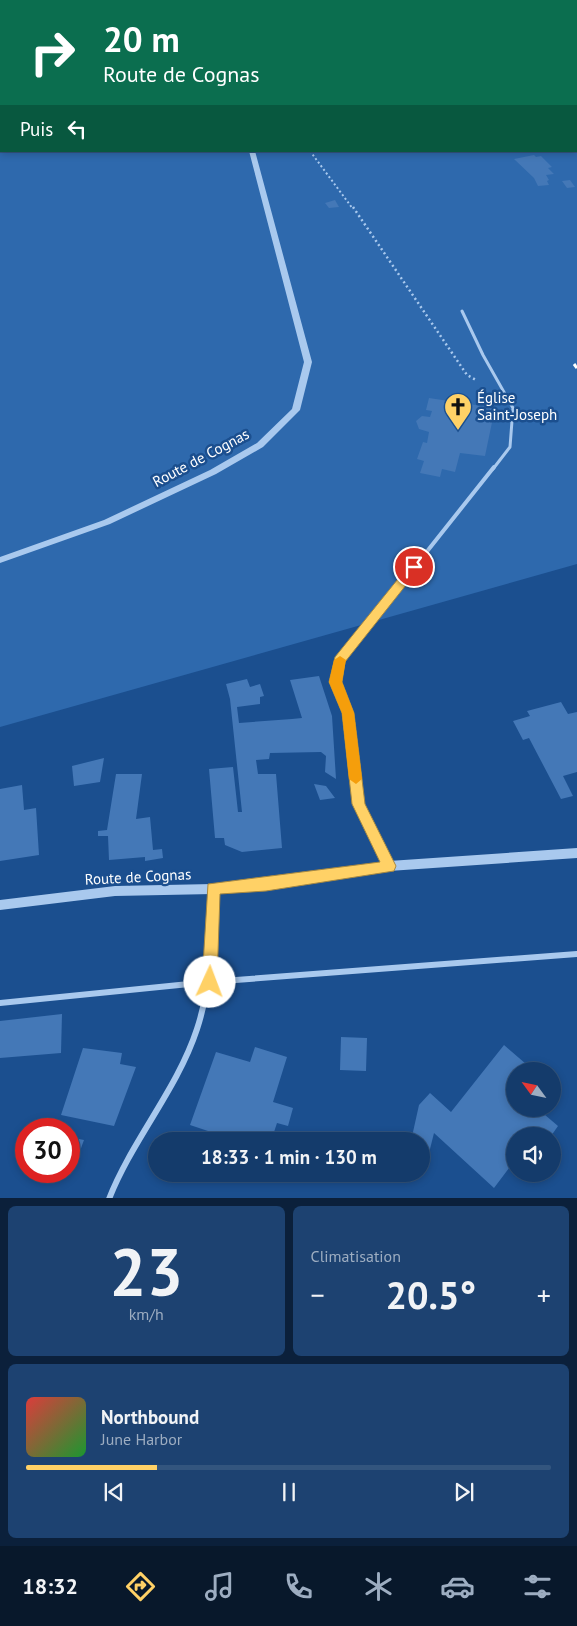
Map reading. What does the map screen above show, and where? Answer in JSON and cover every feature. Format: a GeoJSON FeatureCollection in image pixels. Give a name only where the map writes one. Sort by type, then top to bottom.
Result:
{"type":"FeatureCollection","features":[{"type":"Feature","properties":{"kind":"street","name":"Route de Cognas"},"geometry":{"type":"LineString","coordinates":[[0,560],[107,522],[213,472],[260,445],[296,410],[308,362],[252,152]]}},
{"type":"Feature","properties":{"kind":"street","name":"Route de Cognas"},"geometry":{"type":"LineString","coordinates":[[0,905],[114,890],[213,889],[266,884],[389,866],[577,853]]}},
{"type":"Feature","properties":{"kind":"street"},"geometry":{"type":"LineString","coordinates":[[109,1198],[116,1178],[163,1101],[193,1039],[210,982],[213,889]]}},
{"type":"Feature","properties":{"kind":"street"},"geometry":{"type":"LineString","coordinates":[[0,1003],[210,982],[577,954]]}},
{"type":"Feature","properties":{"kind":"lane"},"geometry":{"type":"LineString","coordinates":[[389,866],[359,804],[348,713],[336,682],[340,661],[510,447],[513,408],[462,311]]}},
{"type":"Feature","properties":{"kind":"path"},"geometry":{"type":"LineString","coordinates":[[311,152],[342,191],[423,306],[466,375],[505,395]]}},
{"type":"Feature","properties":{"kind":"shaded area"},"geometry":{"type":"Polygon","coordinates":[[[0,152],[577,152],[577,564],[0,727],[0,152]]]}},
{"type":"Feature","properties":{"kind":"building"},"geometry":{"type":"Polygon","coordinates":[[[534,155],[536,157],[541,156],[552,167],[548,168],[554,174],[546,175],[549,185],[538,186],[534,178],[514,159],[534,155]]]}},
{"type":"Feature","properties":{"kind":"building"},"geometry":{"type":"Polygon","coordinates":[[[570,180],[575,187],[567,188],[562,181],[570,180]]]}},
{"type":"Feature","properties":{"kind":"building"},"geometry":{"type":"Polygon","coordinates":[[[335,200],[339,207],[329,208],[325,203],[335,200]]]}},
{"type":"Feature","properties":{"kind":"building"},"geometry":{"type":"Polygon","coordinates":[[[429,398],[495,408],[485,456],[460,453],[455,472],[442,469],[440,477],[420,473],[424,461],[417,459],[423,442],[427,443],[429,432],[419,429],[416,421],[422,416],[430,417],[432,411],[426,410],[429,398]]]}},
{"type":"Feature","properties":{"kind":"building"},"geometry":{"type":"Polygon","coordinates":[[[319,676],[332,716],[336,779],[325,772],[326,756],[321,752],[270,753],[269,759],[256,760],[258,774],[276,774],[282,848],[242,852],[225,845],[224,838],[215,838],[209,769],[233,767],[238,812],[242,812],[230,699],[226,684],[247,679],[250,687],[260,684],[264,696],[260,697],[260,704],[237,707],[239,723],[292,719],[302,718],[290,680],[319,676]]]}},
{"type":"Feature","properties":{"kind":"building"},"geometry":{"type":"Polygon","coordinates":[[[561,702],[568,714],[577,712],[577,772],[563,776],[573,796],[561,799],[529,738],[523,740],[513,721],[530,716],[527,711],[561,702]]]}},
{"type":"Feature","properties":{"kind":"building"},"geometry":{"type":"Polygon","coordinates":[[[104,758],[100,782],[74,786],[72,766],[104,758]]]}},
{"type":"Feature","properties":{"kind":"building"},"geometry":{"type":"Polygon","coordinates":[[[116,774],[142,774],[136,819],[150,817],[153,850],[162,849],[163,858],[145,861],[145,857],[109,860],[108,836],[98,836],[98,831],[107,830],[116,774]]]}},
{"type":"Feature","properties":{"kind":"building"},"geometry":{"type":"Polygon","coordinates":[[[314,784],[326,786],[335,798],[320,800],[314,784]]]}},
{"type":"Feature","properties":{"kind":"building"},"geometry":{"type":"Polygon","coordinates":[[[22,785],[24,810],[36,808],[39,855],[0,861],[0,789],[22,785]]]}},
{"type":"Feature","properties":{"kind":"building"},"geometry":{"type":"Polygon","coordinates":[[[62,1014],[61,1053],[0,1058],[0,1021],[62,1014]]]}},
{"type":"Feature","properties":{"kind":"building"},"geometry":{"type":"Polygon","coordinates":[[[341,1037],[367,1038],[366,1071],[340,1070],[341,1037]]]}},
{"type":"Feature","properties":{"kind":"building"},"geometry":{"type":"Polygon","coordinates":[[[504,1045],[524,1062],[506,1062],[506,1118],[549,1118],[558,1126],[506,1127],[506,1172],[494,1188],[434,1133],[430,1149],[430,1132],[413,1132],[419,1105],[430,1093],[451,1112],[504,1045]]]}},
{"type":"Feature","properties":{"kind":"building"},"geometry":{"type":"Polygon","coordinates":[[[255,1047],[287,1057],[273,1102],[293,1108],[288,1126],[277,1123],[274,1132],[211,1132],[190,1125],[216,1052],[250,1062],[255,1047]]]}},
{"type":"Feature","properties":{"kind":"building"},"geometry":{"type":"Polygon","coordinates":[[[83,1048],[122,1053],[120,1064],[136,1067],[114,1126],[61,1115],[83,1048]]]}},
{"type":"Feature","properties":{"kind":"building"},"geometry":{"type":"Polygon","coordinates":[[[80,1139],[84,1140],[80,1151],[80,1139]]]}},
{"type":"Feature","properties":{"kind":"railway"},"geometry":{"type":"LineString","coordinates":[[574,364],[577,368]]}},
{"type":"Feature","properties":{"kind":"slow traffic"},"geometry":{"type":"LineString","coordinates":[[340,660],[336,682],[348,713],[356,779]]}},
{"type":"Feature","properties":{"kind":"place","name":"Église Saint-Joseph"},"geometry":{"type":"Point","coordinates":[458,431]}},
{"type":"Feature","properties":{"kind":"route"},"geometry":{"type":"LineString","coordinates":[[210,982],[213,889],[266,884],[389,866],[359,804],[348,713],[336,682],[340,661],[414,567]]}}]}
